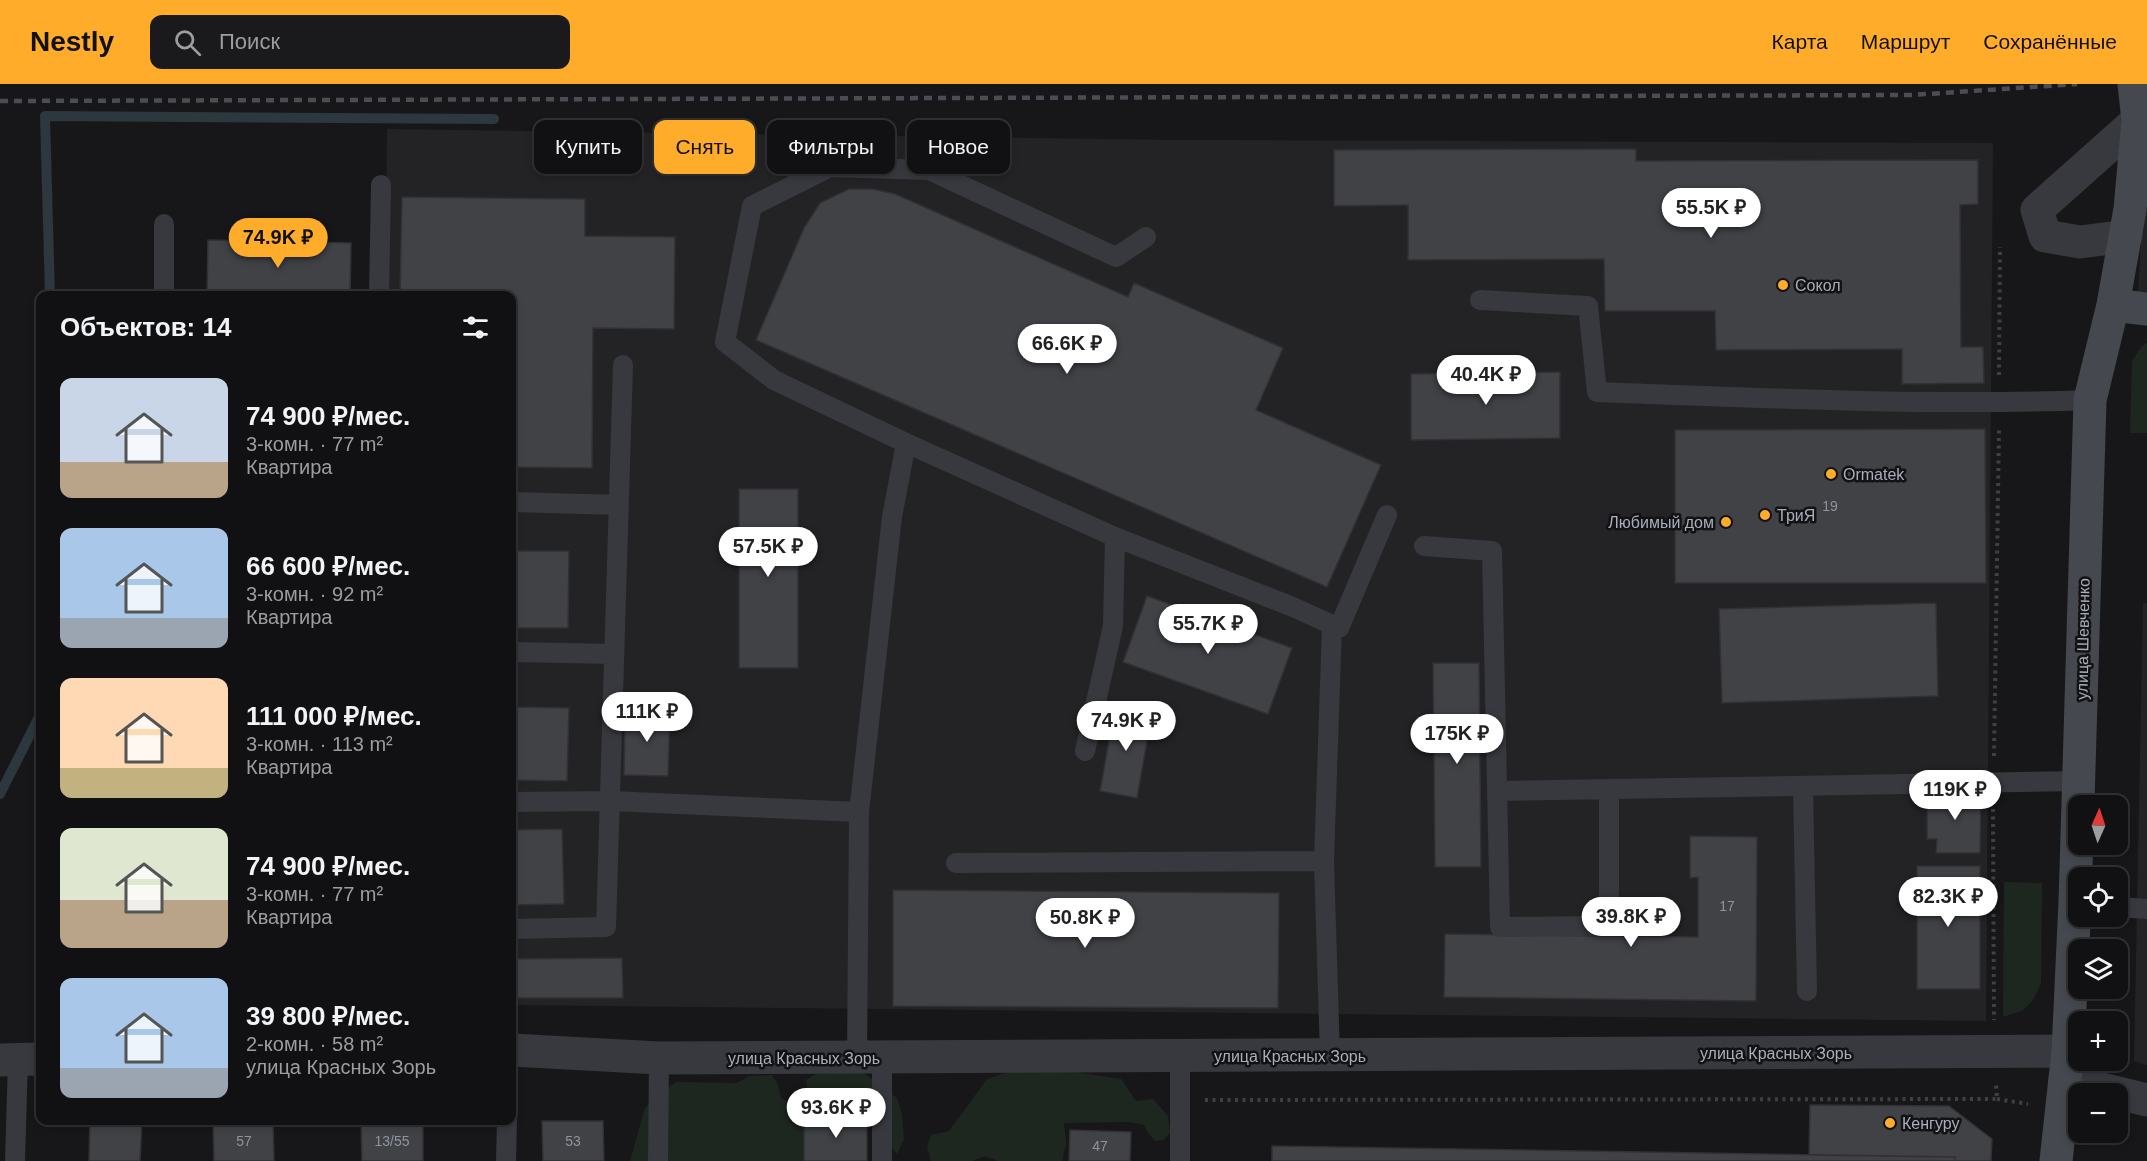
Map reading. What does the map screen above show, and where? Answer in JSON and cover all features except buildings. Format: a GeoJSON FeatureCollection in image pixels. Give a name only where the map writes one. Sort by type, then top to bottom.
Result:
{"type":"FeatureCollection","features":[{"type":"Feature","properties":{"kind":"street","name":"улица Шевченко"},"geometry":{"type":"LineString","coordinates":[[2078,867],[2090,400],[2113,306],[2130,208],[2138,120],[2134,84]]}},
{"type":"Feature","properties":{"kind":"street"},"geometry":{"type":"LineString","coordinates":[[2126,236],[2079,243],[2045,236],[2037,210],[2138,120]]}},
{"type":"Feature","properties":{"kind":"street"},"geometry":{"type":"LineString","coordinates":[[2113,306],[2147,309]]}},
{"type":"Feature","properties":{"kind":"street","name":"улица Шевченко"},"geometry":{"type":"LineString","coordinates":[[2056,1161],[2066,1066],[2075,927]]}},
{"type":"Feature","properties":{"kind":"street","name":"улица Красных Зорь"},"geometry":{"type":"LineString","coordinates":[[516,1050],[659,1058],[1330,1056],[2066,1066],[2147,1100]]}},
{"type":"Feature","properties":{"kind":"lane"},"geometry":{"type":"LineString","coordinates":[[1146,237],[1116,257],[929,170],[830,167],[752,206],[725,342],[774,380],[906,443],[1115,537],[1339,628],[1387,515]]}},
{"type":"Feature","properties":{"kind":"lane"},"geometry":{"type":"LineString","coordinates":[[379,291],[381,185]]}},
{"type":"Feature","properties":{"kind":"lane"},"geometry":{"type":"LineString","coordinates":[[164,224],[164,291]]}},
{"type":"Feature","properties":{"kind":"lane"},"geometry":{"type":"LineString","coordinates":[[1480,300],[1588,306],[1598,392],[1779,399],[2013,403],[2090,400]]}},
{"type":"Feature","properties":{"kind":"lane"},"geometry":{"type":"LineString","coordinates":[[516,929],[606,927],[624,365]]}},
{"type":"Feature","properties":{"kind":"lane"},"geometry":{"type":"LineString","coordinates":[[882,1161],[870,1058],[859,812],[892,517],[906,443]]}},
{"type":"Feature","properties":{"kind":"lane"},"geometry":{"type":"LineString","coordinates":[[516,502],[619,505]]}},
{"type":"Feature","properties":{"kind":"lane"},"geometry":{"type":"LineString","coordinates":[[1085,751],[1113,626],[1115,537]]}},
{"type":"Feature","properties":{"kind":"lane"},"geometry":{"type":"LineString","coordinates":[[1424,546],[1492,551],[1500,927],[1608,926],[1609,789]]}},
{"type":"Feature","properties":{"kind":"lane"},"geometry":{"type":"LineString","coordinates":[[1330,1056],[1324,861],[1332,625]]}},
{"type":"Feature","properties":{"kind":"lane"},"geometry":{"type":"LineString","coordinates":[[516,652],[614,654]]}},
{"type":"Feature","properties":{"kind":"lane"},"geometry":{"type":"LineString","coordinates":[[1497,791],[2079,781]]}},
{"type":"Feature","properties":{"kind":"lane"},"geometry":{"type":"LineString","coordinates":[[1803,786],[1807,991]]}},
{"type":"Feature","properties":{"kind":"lane"},"geometry":{"type":"LineString","coordinates":[[516,802],[610,801],[859,812]]}},
{"type":"Feature","properties":{"kind":"lane"},"geometry":{"type":"LineString","coordinates":[[956,863],[1324,861]]}},
{"type":"Feature","properties":{"kind":"lane"},"geometry":{"type":"LineString","coordinates":[[2128,908],[2147,909]]}},
{"type":"Feature","properties":{"kind":"lane"},"geometry":{"type":"LineString","coordinates":[[1179,1161],[1180,1057]]}},
{"type":"Feature","properties":{"kind":"lane"},"geometry":{"type":"LineString","coordinates":[[658,1161],[659,1058]]}},
{"type":"Feature","properties":{"kind":"lane"},"geometry":{"type":"LineString","coordinates":[[15,1161],[20,1060]]}},
{"type":"Feature","properties":{"kind":"lane"},"geometry":{"type":"LineString","coordinates":[[506,1161],[507,1125]]}},
{"type":"Feature","properties":{"kind":"shaded area"},"geometry":{"type":"Polygon","coordinates":[[[387,129],[534,131],[534,174],[642,174],[642,133],[654,133],[654,174],[755,174],[755,134],[767,134],[767,174],[895,174],[895,136],[907,136],[907,174],[1010,174],[1010,138],[1993,143],[1986,1021],[516,1005],[516,291],[385,291],[387,129]]]}},
{"type":"Feature","properties":{"kind":"shaded area"},"geometry":{"type":"Polygon","coordinates":[[[2147,130],[2147,293],[2138,292],[2147,130]]]}},
{"type":"Feature","properties":{"kind":"shaded area"},"geometry":{"type":"Polygon","coordinates":[[[2147,343],[2147,433],[2130,433],[2132,361],[2142,346],[2147,343]]]}},
{"type":"Feature","properties":{"kind":"shaded area"},"geometry":{"type":"Polygon","coordinates":[[[2143,603],[2147,603],[2147,1065],[2134,1061],[2143,603]]]}},
{"type":"Feature","properties":{"kind":"shaded area"},"geometry":{"type":"Polygon","coordinates":[[[2004,882],[2042,883],[2041,984],[2033,1000],[2022,1011],[2003,1017],[2004,882]]]}},
{"type":"Feature","properties":{"kind":"shaded area"},"geometry":{"type":"Polygon","coordinates":[[[830,1070],[861,1071],[897,1098],[902,1115],[904,1139],[897,1154],[887,1142],[884,1118],[821,1112],[809,1098],[806,1080],[830,1070]]]}},
{"type":"Feature","properties":{"kind":"shaded area"},"geometry":{"type":"Polygon","coordinates":[[[1008,1072],[1075,1072],[1121,1079],[1136,1101],[1153,1099],[1168,1116],[1170,1133],[1164,1140],[1155,1141],[1144,1125],[1129,1122],[1064,1123],[1066,1144],[1062,1161],[998,1161],[985,1156],[972,1161],[931,1161],[927,1147],[931,1135],[949,1131],[987,1079],[1008,1072]]]}},
{"type":"Feature","properties":{"kind":"shaded area"},"geometry":{"type":"Polygon","coordinates":[[[772,1075],[778,1085],[781,1098],[806,1112],[806,1161],[630,1161],[645,1108],[663,1090],[677,1082],[737,1083],[749,1076],[772,1075]]]}},
{"type":"Feature","properties":{"kind":"waterway"},"geometry":{"type":"LineString","coordinates":[[50,291],[45,116],[494,119]]}},
{"type":"Feature","properties":{"kind":"waterway"},"geometry":{"type":"LineString","coordinates":[[0,794],[36,723]]}},
{"type":"Feature","properties":{"kind":"railway"},"geometry":{"type":"LineString","coordinates":[[0,101],[1912,95],[2077,84]]}},
{"type":"Feature","properties":{"kind":"place","name":"Сокол"},"geometry":{"type":"Point","coordinates":[1783,285]}},
{"type":"Feature","properties":{"kind":"place","name":"Ormatek"},"geometry":{"type":"Point","coordinates":[1831,474]}},
{"type":"Feature","properties":{"kind":"place","name":"ТриЯ"},"geometry":{"type":"Point","coordinates":[1765,515]}},
{"type":"Feature","properties":{"kind":"place","name":"Любимый дом"},"geometry":{"type":"Point","coordinates":[1726,522]}},
{"type":"Feature","properties":{"kind":"place","name":"Кенгуру"},"geometry":{"type":"Point","coordinates":[1890,1123]}}]}
